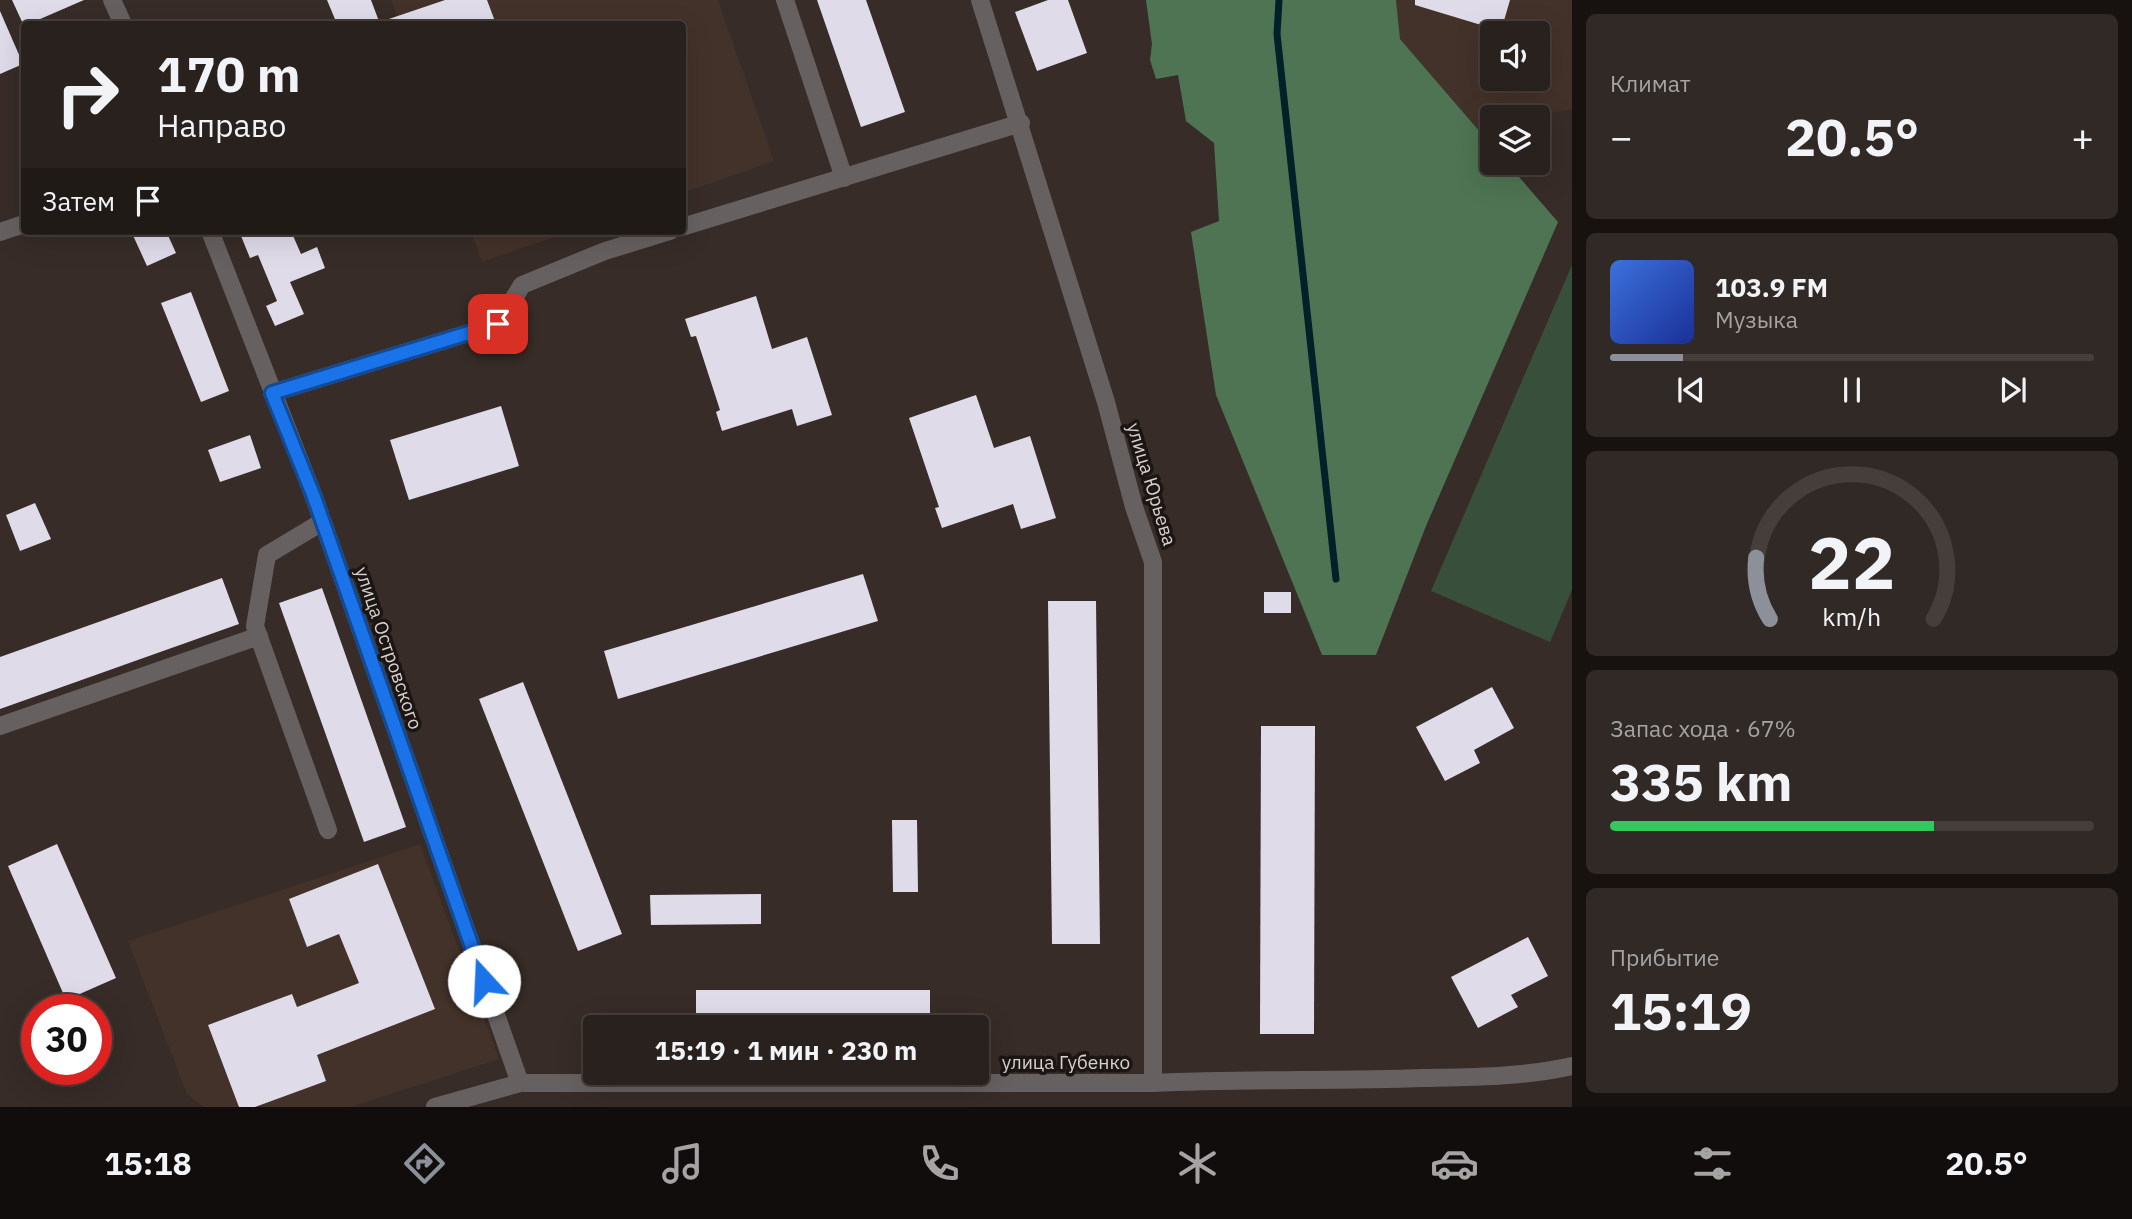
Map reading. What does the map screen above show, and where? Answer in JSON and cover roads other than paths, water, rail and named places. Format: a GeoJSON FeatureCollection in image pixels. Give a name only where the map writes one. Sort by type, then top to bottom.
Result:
{"type":"FeatureCollection","features":[{"type":"Feature","properties":{"kind":"street"},"geometry":{"type":"LineString","coordinates":[[112,0],[122,21]]}},
{"type":"Feature","properties":{"kind":"street"},"geometry":{"type":"LineString","coordinates":[[785,0],[844,178]]}},
{"type":"Feature","properties":{"kind":"street","name":"улица Юрьева"},"geometry":{"type":"LineString","coordinates":[[980,0],[1021,123],[1106,402],[1134,507],[1153,562],[1153,1083]]}},
{"type":"Feature","properties":{"kind":"street"},"geometry":{"type":"LineString","coordinates":[[686,226],[1021,123]]}},
{"type":"Feature","properties":{"kind":"street"},"geometry":{"type":"LineString","coordinates":[[0,232],[21,225]]}},
{"type":"Feature","properties":{"kind":"street","name":"улица Островского"},"geometry":{"type":"LineString","coordinates":[[212,235],[322,522],[520,1083]]}},
{"type":"Feature","properties":{"kind":"street"},"geometry":{"type":"LineString","coordinates":[[272,393],[498,324],[522,285],[605,251],[657,235]]}},
{"type":"Feature","properties":{"kind":"street"},"geometry":{"type":"LineString","coordinates":[[322,522],[267,555],[255,625],[328,831]]}},
{"type":"Feature","properties":{"kind":"street"},"geometry":{"type":"LineString","coordinates":[[0,726],[260,636]]}},
{"type":"Feature","properties":{"kind":"street","name":"улица Губенко"},"geometry":{"type":"LineString","coordinates":[[435,1107],[520,1083],[1153,1083],[1243,1079],[1330,1081],[1536,1074],[1572,1066]]}},
{"type":"Feature","properties":{"kind":"waterway"},"geometry":{"type":"LineString","coordinates":[[1279,0],[1277,34],[1336,579]]}}]}
